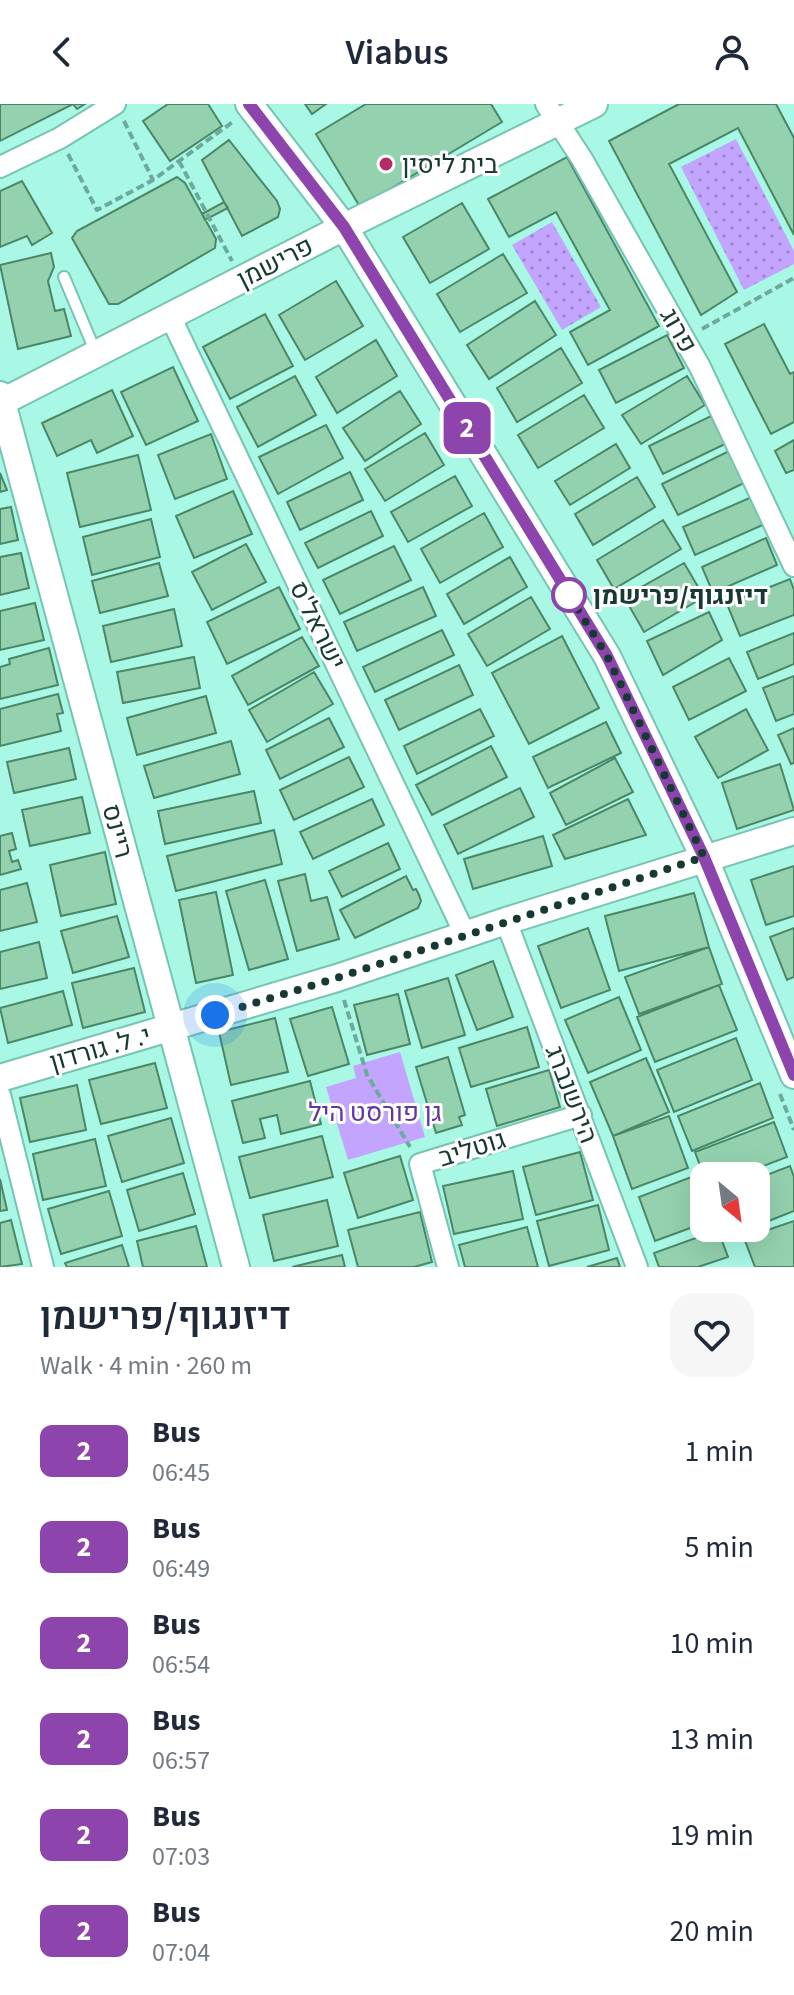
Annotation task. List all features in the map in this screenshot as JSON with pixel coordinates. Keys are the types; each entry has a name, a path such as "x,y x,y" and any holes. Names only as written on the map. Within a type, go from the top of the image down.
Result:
{"street":[{"name":"פרישמן","path":"1,400 344,227 553,113 594,104"},
{"path":"251,106 344,227 607,656 704,857 794,1075"},
{"path":"0,167 119,110"},
{"name":"פרוג","path":"553,113 700,367 794,566"},
{"name":"ישראל'ס","path":"170,316 465,934"},
{"name":"ריינס","path":"1,400 236,1267"},
{"name":"י. ל. גורדון","path":"0,1078 337,978 704,857 794,831"},
{"name":"הירשנברג","path":"506,921 637,1267"},
{"path":"0,1095 43,1267"},
{"name":"גוטליב","path":"448,1267 420,1164 581,1115"}],"lane":[{"path":"64,277 96,353"}],"path":[{"path":"60,138 97,210 153,180 251,106"},
{"path":"119,110 153,180"},
{"path":"179,161 241,279"},
{"path":"694,333 794,278"},
{"path":"337,978 367,1075 420,1164"}],"green space":[{"path":"736,139 794,251 794,264 744,290 681,167"},
{"path":"552,222 601,307 562,330 512,245"},
{"name":"גן פורסט היל","path":"400,1052 425,1137 348,1160 326,1087 356,1078 353,1066"}],"building":[{"path":"0,104 73,104 0,141"},
{"path":"168,104 208,104 222,126 170,161 143,121"},
{"path":"305,104 326,104 312,114"},
{"path":"366,104 491,104 502,122 360,207 316,134"},
{"path":"679,104 776,104 794,138 794,235 738,128 669,164 737,292 701,315 609,141"},
{"path":"229,140 280,209 278,217 242,236 202,160"},
{"path":"567,157 659,326 588,365 570,332 610,310 556,212 509,237 488,199"},
{"path":"177,177 185,183 216,239 215,248 118,304 109,304 72,238 77,231"},
{"path":"22,181 52,233 32,245 27,236 0,247 0,191"},
{"path":"224,202 228,208 205,220 202,214"},
{"path":"462,203 489,249 430,283 403,237"},
{"path":"51,253 54,267 48,281 55,311 64,309 71,336 18,349 0,265"},
{"path":"503,254 527,293 460,332 437,294"},
{"path":"336,281 363,326 305,360 279,315"},
{"path":"535,301 556,335 489,379 467,345"},
{"path":"265,314 293,366 230,399 203,347"},
{"path":"764,324 790,374 794,372 794,422 771,434 725,344"},
{"path":"667,335 684,368 616,403 599,370"},
{"path":"376,340 397,376 337,413 316,377"},
{"path":"561,348 582,383 517,422 497,388"},
{"path":"173,367 198,421 146,445 121,392"},
{"path":"295,376 316,415 258,447 237,407"},
{"path":"687,376 705,405 641,444 622,415"},
{"path":"112,390 133,436 97,453 91,440 57,456 42,423"},
{"path":"400,391 421,424 365,461 343,428"},
{"path":"584,395 604,428 538,468 518,435"},
{"path":"711,416 725,444 663,474 649,446"},
{"path":"326,425 343,458 278,494 259,457"},
{"path":"425,433 444,465 385,501 365,469"},
{"path":"211,434 227,479 175,499 158,455"},
{"path":"794,440 794,470 786,473 775,451"},
{"path":"616,444 630,468 570,505 555,481"},
{"path":"729,451 744,483 678,515 662,484"},
{"path":"138,455 151,510 80,527 67,473"},
{"path":"350,472 363,500 300,530 287,502"},
{"path":"0,473 7,490 0,492"},
{"path":"455,476 472,506 408,542 391,512"},
{"path":"637,477 655,507 593,545 575,514"},
{"path":"233,491 252,534 194,558 176,516"},
{"path":"754,496 765,524 695,555 683,527"},
{"path":"11,507 18,540 0,544 0,509"},
{"path":"371,511 383,536 318,568 305,543"},
{"path":"484,513 503,547 440,583 421,549"},
{"path":"151,519 160,557 92,575 83,537"},
{"path":"663,520 681,549 614,589 597,560"},
{"path":"766,538 777,565 713,593 702,567"},
{"path":"246,544 266,582 212,610 192,572"},
{"path":"394,546 411,580 340,614 323,580"},
{"path":"21,553 29,588 0,595 0,557"},
{"path":"510,557 527,587 464,624 447,594"},
{"path":"159,563 168,596 100,613 92,581"},
{"path":"684,563 704,597 644,632 624,597"},
{"path":"790,579 794,590 794,615 740,636 727,604"},
{"path":"279,587 300,629 227,664 207,622"},
{"path":"423,587 436,616 357,651 344,622"},
{"path":"531,597 550,629 487,666 468,634"},
{"path":"35,603 44,640 0,650 0,611"},
{"path":"174,609 182,646 111,662 103,626"},
{"path":"709,612 722,640 663,675 647,641"},
{"path":"442,630 454,655 375,692 363,667"},
{"path":"794,633 794,664 758,679 747,652"},
{"path":"562,636 599,708 529,744 492,673"},
{"path":"302,637 319,666 248,705 232,676"},
{"path":"49,648 58,685 0,699 0,667 10,664 9,659"},
{"path":"194,657 200,688 123,703 117,672"},
{"path":"729,658 746,691 689,720 673,687"},
{"path":"459,665 473,695 399,730 385,700"},
{"path":"314,672 333,704 267,742 249,710"},
{"path":"794,676 794,714 776,721 763,688"},
{"path":"58,694 63,713 57,714 61,731 0,746 0,709"},
{"path":"206,696 216,733 137,755 127,718"},
{"path":"480,709 494,736 417,774 404,746"},
{"path":"746,709 768,750 718,778 695,737"},
{"path":"329,718 344,747 280,779 266,750"},
{"path":"606,722 621,753 548,788 533,757"},
{"path":"794,728 794,763 791,764 778,735"},
{"path":"231,741 240,774 154,798 144,766"},
{"path":"491,746 507,777 432,815 416,785"},
{"path":"69,748 76,779 14,793 7,762"},
{"path":"349,757 364,787 294,820 280,790"},
{"path":"615,758 633,792 566,825 550,793"},
{"path":"780,764 794,810 737,829 722,783"},
{"path":"520,788 534,817 458,854 444,825"},
{"path":"254,791 261,823 165,844 158,811"},
{"path":"82,797 90,833 30,846 22,810"},
{"path":"372,799 384,825 313,859 300,832"},
{"path":"628,799 646,835 565,859 553,835"},
{"path":"274,830 282,864 176,891 167,856"},
{"path":"12,833 16,849 9,851 12,862 18,860 21,869 0,875 0,836"},
{"path":"543,836 552,866 473,889 464,859"},
{"path":"388,843 400,869 342,897 329,871"},
{"path":"105,852 116,904 61,916 50,865"},
{"path":"794,866 794,916 766,925 751,880"},
{"path":"305,874 311,901 327,897 339,939 297,951 278,881"},
{"path":"406,876 419,895 421,901 418,908 355,938 340,910"},
{"path":"265,880 288,959 249,970 226,891"},
{"path":"27,883 37,922 0,931 0,890"},
{"path":"216,892 233,975 196,983 179,900"},
{"path":"694,893 709,947 619,971 605,916"},
{"path":"117,916 129,957 73,973 61,931"},
{"path":"588,928 610,990 561,1008 538,946"},
{"path":"794,928 794,977 787,980 770,937"},
{"path":"39,942 47,978 0,989 0,952"},
{"path":"709,947 722,984 639,1014 625,977"},
{"path":"493,961 513,1017 477,1030 456,975"},
{"path":"134,968 145,1012 83,1028 72,983"},
{"path":"448,978 465,1035 422,1048 405,991"},
{"path":"719,985 737,1030 655,1062 637,1017"},
{"path":"63,991 72,1025 8,1043 0,1008"},
{"path":"398,994 410,1044 367,1055 354,1005"},
{"path":"619,997 641,1050 588,1073 565,1020"},
{"path":"332,1007 349,1064 308,1076 290,1019"},
{"path":"275,1018 288,1072 231,1085 219,1032"},
{"path":"527,1027 539,1067 471,1087 459,1048"},
{"path":"736,1038 752,1080 674,1112 657,1070"},
{"path":"448,1057 465,1115 459,1117 462,1125 436,1133 416,1067"},
{"path":"646,1058 669,1112 613,1136 590,1082"},
{"path":"155,1063 167,1108 101,1124 89,1080"},
{"path":"549,1070 560,1107 497,1126 486,1089"},
{"path":"310,1081 321,1124 281,1134 277,1115 260,1119 265,1138 243,1143 232,1101"},
{"path":"760,1083 773,1118 692,1151 678,1116"},
{"path":"77,1085 86,1130 30,1142 20,1098"},
{"path":"669,1116 688,1168 632,1189 613,1136"},
{"path":"171,1118 184,1163 122,1182 108,1136"},
{"path":"774,1122 787,1157 770,1163 699,1162 695,1152"},
{"path":"322,1136 333,1177 250,1198 239,1157"},
{"path":"95,1139 106,1186 43,1200 33,1154"},
{"path":"580,1152 593,1200 536,1215 523,1167"},
{"path":"400,1156 413,1200 358,1218 344,1173"},
{"path":"790,1166 794,1177 794,1211 770,1220 770,1174"},
{"path":"513,1171 523,1219 454,1234 443,1186"},
{"path":"183,1173 195,1214 139,1231 127,1190"},
{"path":"690,1178 690,1228 655,1241 639,1197"},
{"path":"0,1179 7,1210 0,1211"},
{"path":"109,1191 122,1236 61,1254 48,1209"},
{"path":"327,1200 338,1246 274,1261 263,1215"},
{"path":"598,1205 609,1250 549,1266 537,1221"},
{"path":"420,1212 432,1262 414,1267 358,1267 348,1230"},
{"path":"11,1220 22,1264 0,1267 0,1223"},
{"path":"794,1221 794,1267 755,1267 746,1242 770,1242 770,1229"},
{"path":"196,1226 207,1267 143,1267 137,1241"},
{"path":"527,1227 538,1267 465,1267 459,1245"},
{"path":"690,1240 722,1242 728,1257 698,1267 659,1267 654,1253"},
{"path":"122,1245 129,1267 67,1267 65,1263"},
{"path":"342,1255 345,1267 292,1267"},
{"path":"617,1258 620,1267 587,1267"}],"bus line":[{"name":"2","path":"249,104 344,227 607,656 704,857 794,1075"}],"place":[{"name":"בית ליסין","path":"386,164"},
{"name":"דיזנגוף/פרישמן","path":"569,595"}],"route":[{"path":"215,1015 704,857 607,656 569,595"}]}
